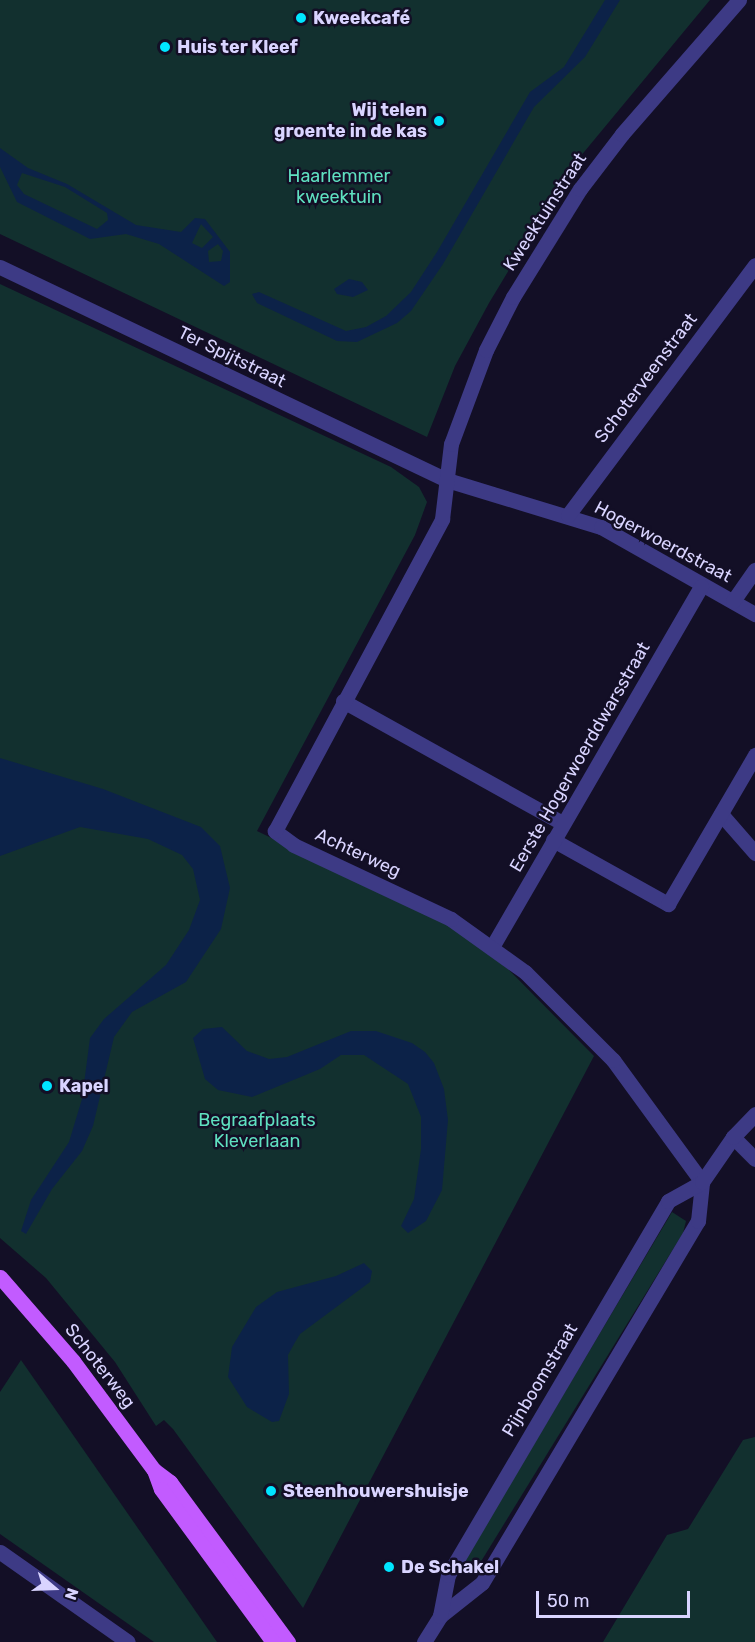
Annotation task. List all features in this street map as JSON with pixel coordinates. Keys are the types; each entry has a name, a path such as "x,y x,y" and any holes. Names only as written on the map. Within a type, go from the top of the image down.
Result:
{"main road":[{"name":"Schoterweg","path":"0,1277 4,1288 73,1361 154,1470 161,1489 273,1642"},
{"name":"Schoterweg","path":"154,1470 170,1482 288,1642"}],"street":[{"name":"Kweektuinstraat","path":"447,480 451,444 466,398 486,350 543,246 622,134 739,0"},
{"name":"Schoterveenstraat","path":"568,515 755,265"},
{"name":"Ter Spijtstraat","path":"0,267 447,480"},
{"name":"Hogerwoerdstraat","path":"447,480 568,515 601,527 701,586 755,614"},
{"name":"Achterweg","path":"447,480 442,519 276,826 277,835 450,919 525,972 594,1039 702,1182"},
{"path":"733,601 755,570"},
{"name":"Eerste Hogerwoerddwarsstraat","path":"492,947 701,586"},
{"path":"344,701 562,823"},
{"path":"554,840 668,904 755,755"},
{"path":"721,814 755,854"},
{"name":"Pijnboomstraat","path":"440,1616 448,1575 668,1201 702,1182 733,1137 755,1114"},
{"path":"733,1137 755,1159"},
{"name":"Pijnboomstraat","path":"424,1642 440,1616 482,1583 698,1221 702,1182"},
{"path":"0,1552 128,1642"}],"green space":[{"name":"Haarlemmer kweektuin","path":"0,0 710,0 570,169 489,303 455,366 427,437 0,234"},
{"name":"Begraafplaats Kleverlaan","path":"0,284 391,467 419,487 427,502 415,535 257,831 449,924 508,969 594,1056 303,1608 173,1429 164,1420 156,1426 115,1362 46,1278 0,1238"},
{"path":"672,1212 686,1221 683,1233 477,1568 466,1568 462,1565"},
{"path":"21,1360 217,1642 154,1642 0,1534 0,1392"},
{"path":"755,1437 755,1642 603,1642 667,1535 688,1529 743,1440"}],"water":[{"path":"605,0 620,0 585,57 534,107 443,264 411,311 397,323 357,342 337,341 257,303 252,294 259,292 346,331 366,327 386,316 411,292 437,252 530,92 564,67"},
{"path":"0,148 28,168 67,184 136,225 181,232 195,218 205,219 230,252 230,282 224,286 159,244 126,234 90,239 17,202 0,167","holes":["22,173 65,187 107,213 108,220 97,229 24,194 17,185","201,224 213,237 202,248 192,243","218,244 223,251 221,261 209,262 208,251"]},
{"path":"349,279 362,282 368,290 353,297 337,294 334,289"},
{"path":"0,758 103,789 201,827 220,846 230,888 221,929 186,982 132,1012 114,1037 93,1126 82,1151 52,1189 26,1234 21,1231 31,1200 69,1142 82,1099 90,1038 104,1019 166,965 189,930 200,900 193,869 182,855 148,839 80,827 0,856"},
{"path":"222,1027 247,1051 269,1059 287,1057 351,1031 376,1031 412,1043 425,1052 434,1063 444,1089 448,1120 442,1190 426,1221 408,1233 401,1226 414,1199 421,1149 421,1117 408,1084 364,1055 341,1055 320,1069 252,1097 218,1090 205,1079 193,1038 203,1029"},
{"path":"364,1263 372,1271 370,1282 300,1334 288,1355 289,1394 279,1421 272,1422 247,1407 228,1377 232,1347 256,1307 277,1292 336,1276"}],"place":[{"name":"Kweekcafé","path":"301,18"},
{"name":"Huis ter Kleef","path":"165,47"},
{"name":"Wij telen groente in de kas","path":"439,121"},
{"name":"Kapel","path":"47,1086"},
{"name":"Steenhouwershuisje","path":"271,1491"},
{"name":"De Schakel","path":"389,1567"}]}
